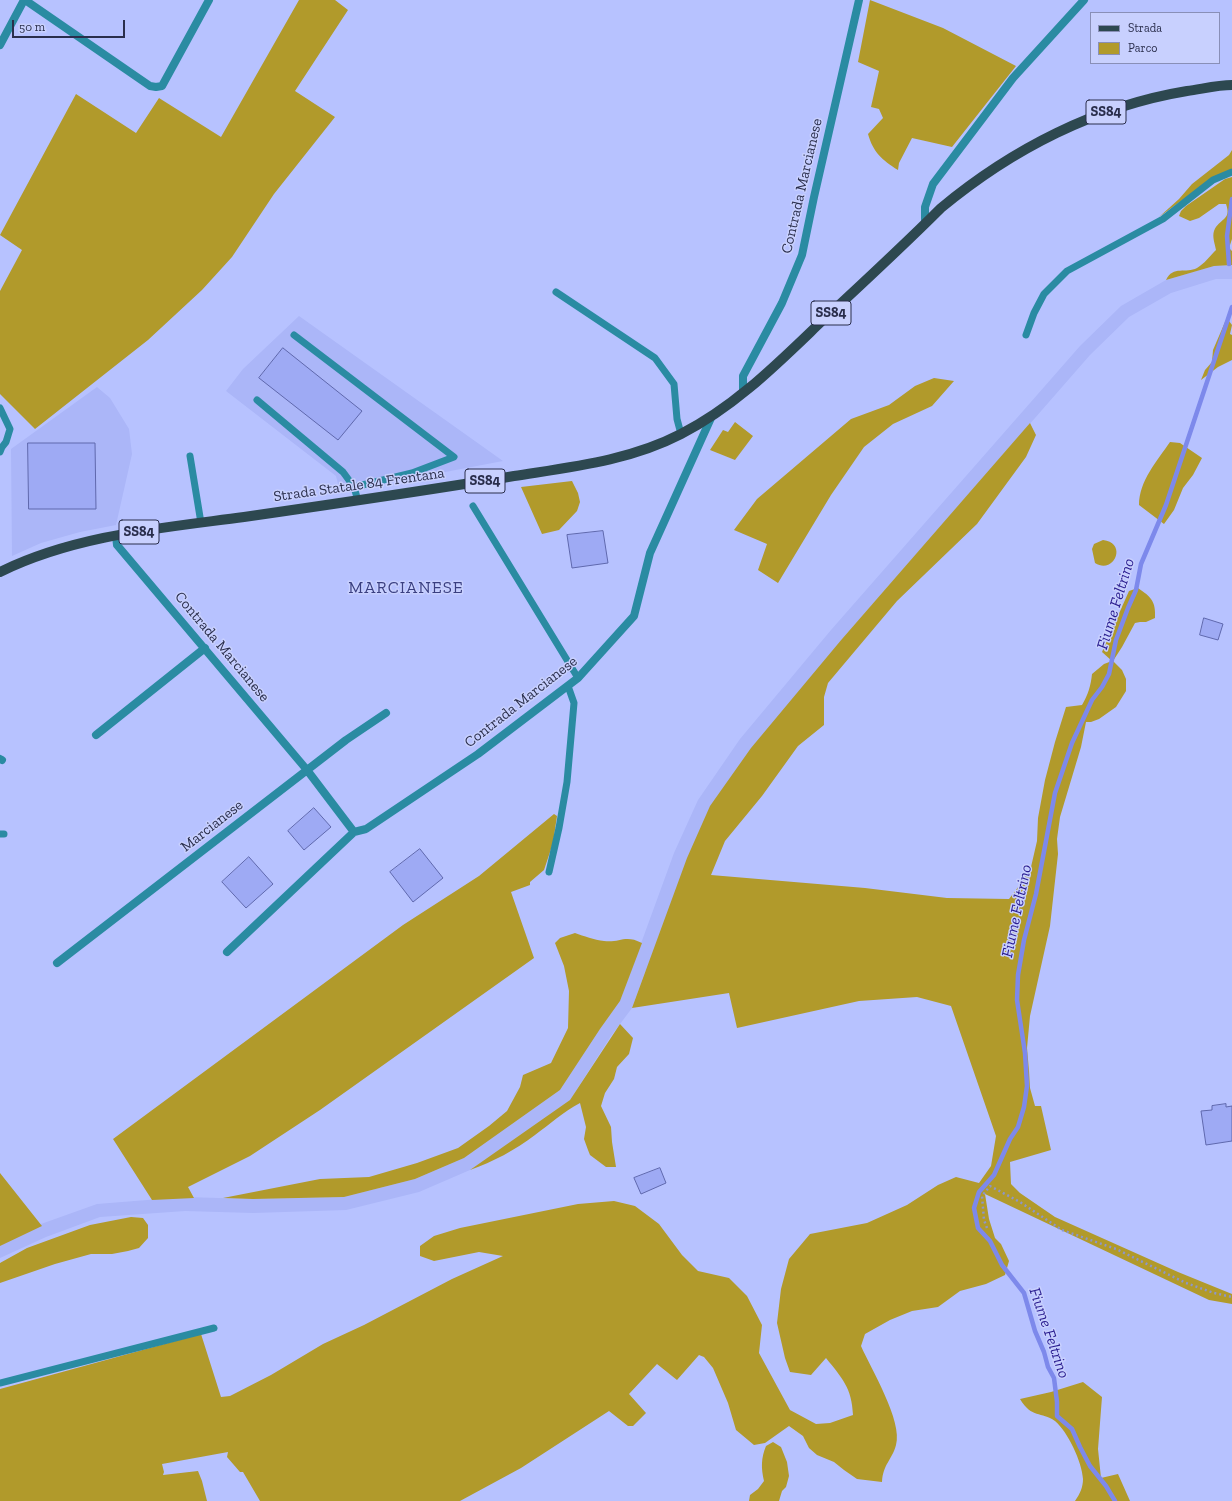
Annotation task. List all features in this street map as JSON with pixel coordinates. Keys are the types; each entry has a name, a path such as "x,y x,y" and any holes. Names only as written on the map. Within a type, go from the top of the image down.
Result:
{"main road":[{"name":"Strada Statale 84 Frentana","path":"0,572 20,562 57,548 116,536 358,501 542,472 622,457 659,445 711,418 762,378 941,208 964,189 991,170 1045,138 1103,113 1135,102 1163,95 1232,85"}],"street":[{"path":"0,45 24,0 150,86 162,86 209,0"},
{"name":"Contrada Marcianese","path":"743,393 743,376 782,303 802,255 859,0"},
{"path":"925,224 925,207 933,184 1013,78 1084,0"},
{"name":"Contrada Marcianese","path":"227,952 354,832 366,829 478,754 578,678 634,616 650,553 711,418"},
{"name":"Contrada Marcianese","path":"116,536 117,545 307,770 354,832"},
{"path":"96,735 205,648"},
{"name":"Marcianese","path":"57,963 346,740 386,712"}],"lane":[{"path":"1026,335 1034,313 1044,294 1067,271 1163,219 1213,180 1232,172"},
{"path":"556,292 655,358 674,384 677,419 681,434"},
{"path":"294,335 454,457 412,474 354,487"},
{"path":"257,400 343,472 354,487 358,501"},
{"path":"0,408 10,429 6,442 0,452"},
{"path":"190,456 201,523"},
{"path":"473,506 578,678"},
{"path":"549,872 567,782 574,703 568,686"},
{"path":"0,1383 214,1328"}],"path":[{"path":"988,1228 984,1220 982,1196 990,1186 1020,1202 1062,1230 1116,1249 1186,1283 1214,1293 1232,1297"}],"shaded area":[{"path":"1232,265 1232,279 1216,279 1171,293 1129,317 1090,355 842,639 645,972 632,1008 611,1036 570,1100 470,1170 419,1192 346,1210 253,1213 185,1211 100,1217 46,1237 0,1258 0,1243 41,1224 97,1204 185,1197 253,1199 344,1197 415,1179 464,1158 560,1090 620,1001 674,853 698,800 740,739 831,630 1080,346 1121,306 1166,280 1214,266"},
{"path":"299,316 503,461 340,492 336,476 226,391 243,369"},
{"path":"97,387 110,398 129,429 132,454 116,525 80,532 41,543 12,556 11,449"}],"green space":[{"path":"299,0 335,0 348,10 295,91 335,117 274,194 232,257 202,290 148,340 35,429 0,394 0,291 22,250 0,235 76,94 136,133 159,98 221,137"},
{"path":"870,0 943,28 1016,66 952,147 912,138 899,163 898,170 887,163 875,151 868,134 883,118 879,109 871,107 879,71 858,62"},
{"path":"1232,150 1232,169 1181,201 1159,217 1179,199 1192,184 1229,155"},
{"path":"1232,177 1232,239 1229,248 1232,251 1232,265 1214,266 1166,280 1169,275 1176,271 1193,270 1197,268 1216,250 1213,233 1216,227 1226,217 1226,204 1219,204 1199,218 1190,221 1179,216 1181,211 1186,206 1225,179"},
{"path":"1229,321 1232,325 1230,334 1232,335 1232,360 1218,367 1201,380 1205,370 1212,362 1213,350 1225,322"},
{"path":"934,378 954,381 932,406 893,424 864,447 831,495 778,583 758,570 767,544 734,530 757,499 851,419 889,405 915,386"},
{"path":"735,422 753,436 735,460 710,450 723,430 728,432"},
{"path":"1030,423 1036,435 1026,457 977,524 897,601 828,683 824,697 824,725 798,746 762,796 725,841 711,875 865,888 947,898 1009,899 1031,867 1037,841 1038,818 1045,780 1066,707 1082,705 1089,690 1092,674 1104,664 1112,661 1102,652 1129,591 1138,588 1146,594 1152,600 1155,607 1155,618 1146,622 1135,623 1113,661 1122,670 1126,679 1126,691 1116,707 1099,719 1086,722 1081,747 1060,817 1057,839 1058,854 1050,926 1030,1016 1027,1048 1030,1088 1035,1106 1041,1106 1051,1150 1010,1162 1011,1184 1020,1193 1055,1217 1178,1272 1232,1294 1232,1304 1209,1300 985,1194 989,1219 995,1238 1001,1244 1009,1261 1005,1275 986,1284 960,1291 938,1307 912,1311 890,1320 865,1334 861,1346 891,1409 897,1435 896,1445 884,1471 882,1482 857,1479 834,1462 817,1455 809,1448 803,1436 789,1426 765,1443 754,1445 736,1430 728,1403 713,1368 704,1357 699,1355 677,1380 657,1364 629,1394 646,1413 633,1426 628,1426 609,1411 521,1468 460,1501 260,1501 243,1472 240,1472 227,1457 228,1452 162,1464 164,1472 163,1475 198,1471 207,1501 0,1501 0,1389 201,1334 221,1397 230,1396 271,1375 323,1344 364,1325 452,1279 503,1256 479,1252 434,1261 420,1256 420,1246 434,1236 460,1228 578,1204 614,1201 635,1206 659,1224 682,1255 698,1271 729,1278 747,1296 762,1325 759,1353 790,1410 816,1424 830,1423 853,1415 851,1398 848,1390 826,1358 811,1375 790,1372 785,1358 777,1323 781,1289 789,1259 810,1234 867,1223 907,1205 938,1185 956,1177 979,1183 991,1166 996,1136 951,1006 917,997 859,1001 737,1028 729,993 632,1008 687,858 710,806 751,748 842,639"},
{"path":"1170,442 1180,443 1202,458 1193,475 1183,488 1174,510 1164,524 1139,505 1145,480 1154,464"},
{"path":"572,481 578,493 580,502 577,511 559,530 542,534 521,487"},
{"path":"1103,540 1111,542 1115,547 1116,557 1108,565 1102,566 1095,563 1092,549 1094,544"},
{"path":"554,814 557,816 553,843 544,870 530,882 530,885 511,892 534,958 320,1110 250,1156 188,1187 194,1198 152,1200 113,1139 403,925 479,876"},
{"path":"575,933 600,940 610,941 631,939 642,943 620,1001 560,1090 464,1158 415,1179 344,1197 253,1199 223,1198 320,1179 369,1177 417,1163 458,1148 489,1126 507,1111 520,1087 523,1075 551,1063 568,1028 569,991 564,966 555,943 560,938"},
{"path":"620,1024 633,1038 629,1054 617,1067 614,1079 605,1093 601,1106 611,1127 616,1167 606,1167 590,1155 584,1139 586,1127 580,1103 562,1114 512,1151 470,1170 570,1100"},
{"path":"0,1173 42,1226 0,1246"},
{"path":"131,1217 143,1218 148,1225 148,1238 139,1248 112,1254 91,1254 55,1264 0,1283 0,1263 27,1248 90,1225"},
{"path":"1083,1382 1102,1397 1098,1449 1101,1478 1118,1474 1130,1501 1075,1501 1081,1490 1083,1479 1080,1464 1074,1448 1065,1432 1055,1421 1033,1412 1024,1405 1020,1399 1051,1392"},
{"path":"773,1442 781,1447 787,1462 789,1476 786,1487 782,1491 779,1501 749,1501 750,1495 758,1489 764,1481 762,1459 766,1446"}],"building":[{"path":"283,348 362,411 338,440 259,378"},
{"path":"28,443 95,443 96,509 29,509"},
{"path":"603,531 608,563 572,568 567,535"},
{"path":"1204,618 1223,624 1218,640 1200,635"},
{"path":"314,808 331,827 304,850 288,831"},
{"path":"420,849 443,878 413,902 390,872"},
{"path":"249,857 273,884 246,908 222,882"},
{"path":"1226,1104 1226,1107 1232,1106 1232,1141 1206,1145 1201,1111 1212,1110 1212,1106"},
{"path":"660,1168 666,1183 641,1194 634,1178"}],"waterway":[{"name":"Fiume Feltrino","path":"1229,264 1227,236 1232,199"},
{"name":"Fiume Feltrino","path":"1115,1501 1106,1486 1090,1466 1072,1429 1057,1416 1054,1378 1048,1367 1044,1352 1035,1331 1024,1293 1002,1265 990,1241 978,1228 974,1208 979,1192 994,1175 1010,1139 1018,1127 1024,1107 1027,1086 1025,1053 1017,1000 1018,975 1024,940 1036,894 1055,793 1072,743 1092,700 1102,687 1109,674 1116,640 1136,590 1141,564 1166,505 1232,307"}],"district":[{"name":"MARCIANESE","path":"406,588"}]}
